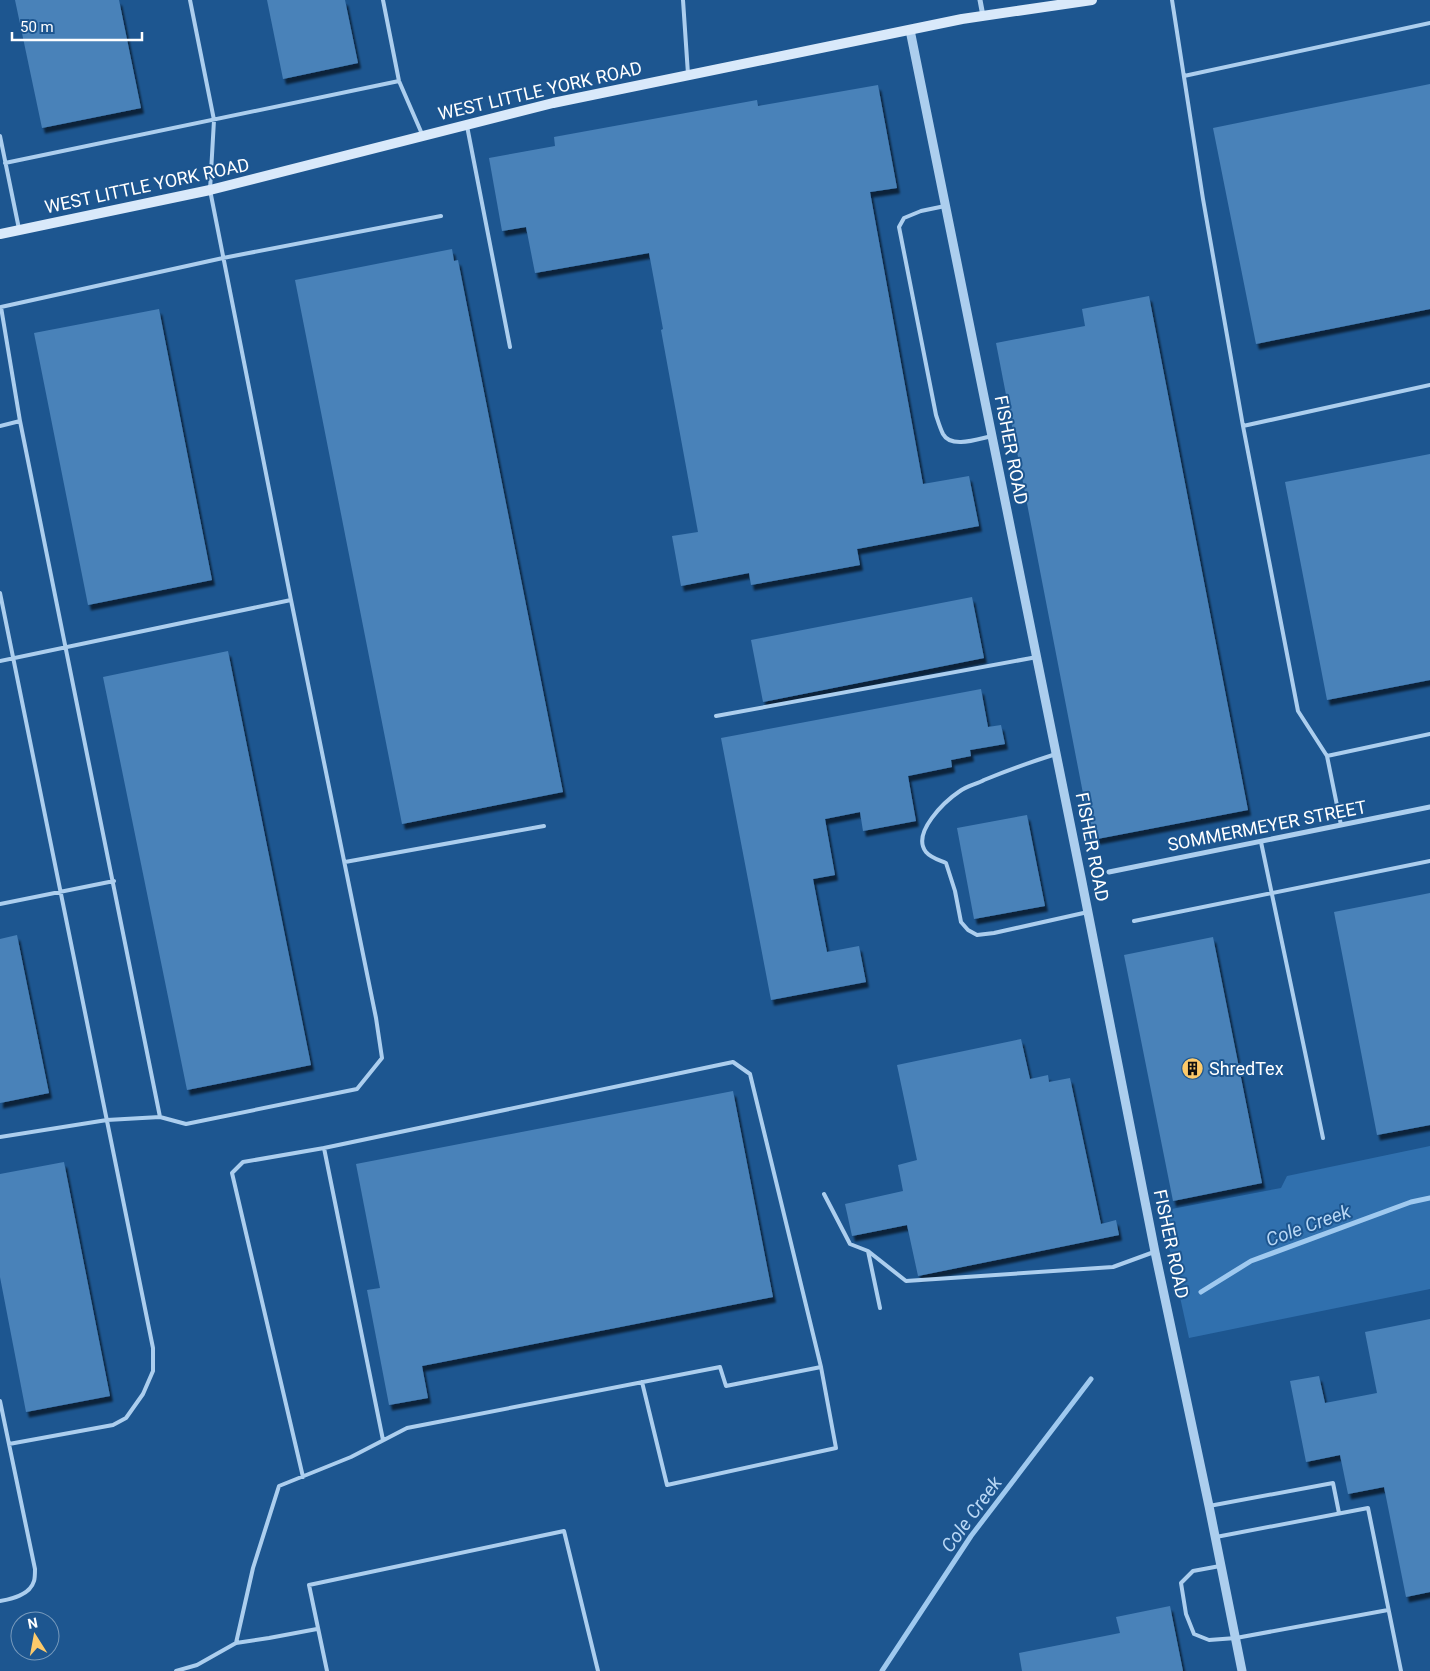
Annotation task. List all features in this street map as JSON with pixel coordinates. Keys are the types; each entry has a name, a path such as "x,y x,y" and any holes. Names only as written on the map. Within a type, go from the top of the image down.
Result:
{"main road":[{"name":"WEST LITTLE YORK ROAD","path":"0,234 210,190 553,103 688,74 984,16 1092,0"}],"street":[{"path":"980,0 984,16"},
{"name":"FISHER ROAD","path":"910,30 1155,1252 1210,1506 1242,1671"},
{"name":"SOMMERMEYER STREET","path":"1109,872 1430,807"}],"lane":[{"path":"0,1137 107,1120 160,1118 186,1124 357,1090 382,1058 376,1018 210,190 214,120 190,0"},
{"path":"383,0 399,81 422,136"},
{"path":"683,0 688,74"},
{"path":"1172,0 1208,228 1298,711 1327,756 1340,825"},
{"path":"1184,76 1430,23"},
{"path":"6,163 399,81"},
{"path":"467,124 510,347"},
{"path":"0,136 19,230"},
{"path":"945,206 921,211 904,218 899,227 936,414 943,435 948,439 959,442 992,436"},
{"path":"1,307 223,258 441,216"},
{"path":"0,300 20,421 114,881 160,1118"},
{"path":"1244,426 1430,385"},
{"path":"0,426 20,421"},
{"path":"0,593 153,1348 153,1371 143,1394 126,1418 113,1425 9,1444"},
{"path":"0,661 291,600"},
{"path":"716,716 1036,657"},
{"path":"1327,756 1430,734"},
{"path":"1056,754 1022,764 960,791 925,828 922,836 925,851 933,858 946,864 961,922 968,930 978,935 1088,912"},
{"path":"345,862 544,826"},
{"path":"1260,842 1322,1138"},
{"path":"1134,921 1430,861"},
{"path":"0,904 114,881"},
{"path":"302,1477 232,1173 243,1162 324,1148 733,1062 750,1074 820,1367 836,1448 666,1485 642,1382"},
{"path":"324,1148 383,1440"},
{"path":"824,1194 850,1244 868,1250 906,1281 1113,1267 1155,1252"},
{"path":"868,1250 880,1308"},
{"path":"236,1642 253,1568 279,1486 351,1457 407,1428 720,1367 726,1386 820,1367"},
{"path":"0,1401 34,1569 34,1581 26,1593 0,1601"},
{"path":"1210,1506 1333,1483 1339,1513"},
{"path":"1216,1537 1368,1508 1401,1671"},
{"path":"327,1671 309,1585 564,1531 598,1671"},
{"path":"1221,1566 1193,1572 1181,1583 1186,1614 1194,1634 1209,1640 1236,1638 1388,1610"},
{"path":"176,1671 197,1665 236,1642 318,1629"}],"shaded area":[{"path":"1430,1146 1430,1289 1189,1338 1161,1211 1281,1188 1287,1176"}],"building":[{"path":"15,0 119,0 141,108 42,128"},
{"path":"267,0 345,0 358,63 283,79"},
{"path":"1430,84 1430,309 1256,344 1213,128"},
{"path":"878,85 897,188 870,192 923,484 969,476 979,526 857,549 860,565 751,585 749,573 681,586 672,536 698,532 661,330 663,329 649,253 535,273 526,227 502,231 489,158 555,146 554,137 757,100 758,106"},
{"path":"452,249 454,261 458,260 563,792 402,824 295,280"},
{"path":"1149,296 1248,810 1092,840 996,343 1085,326 1082,309"},
{"path":"159,309 212,580 88,605 34,333"},
{"path":"1430,454 1430,680 1327,700 1285,482"},
{"path":"972,597 984,658 763,702 751,640"},
{"path":"228,651 311,1065 187,1090 103,677"},
{"path":"981,689 988,727 1001,725 1005,744 970,750 971,756 951,760 952,767 908,776 916,821 863,831 860,812 825,819 835,875 813,879 827,952 859,946 866,982 771,1000 721,738"},
{"path":"1027,815 1045,906 974,919 957,828"},
{"path":"1430,893 1430,1125 1377,1135 1334,912"},
{"path":"17,935 49,1093 0,1103 0,939"},
{"name":"ShredTex","path":"1213,937 1262,1183 1173,1201 1124,955"},
{"path":"1021,1039 1030,1079 1048,1075 1049,1082 1070,1078 1101,1224 1116,1220 1119,1235 918,1276 907,1225 852,1236 845,1204 903,1191 898,1165 917,1160 897,1065"},
{"path":"733,1091 773,1297 422,1366 428,1398 389,1405 367,1290 380,1288 356,1164"},
{"path":"64,1162 110,1396 26,1412 0,1277 0,1174"},
{"path":"1430,1319 1430,1592 1406,1597 1384,1487 1348,1494 1340,1455 1306,1462 1290,1381 1319,1376 1325,1403 1377,1393 1365,1332"},
{"path":"1170,1606 1183,1671 1022,1671 1019,1653 1120,1633 1116,1617"}],"waterway":[{"name":"Cole Creek","path":"1201,1292 1251,1261 1411,1202 1430,1198"},
{"name":"Cole Creek","path":"882,1671 971,1536 1091,1379"}],"place":[{"name":"ShredTex","path":"1193,1069"}]}
